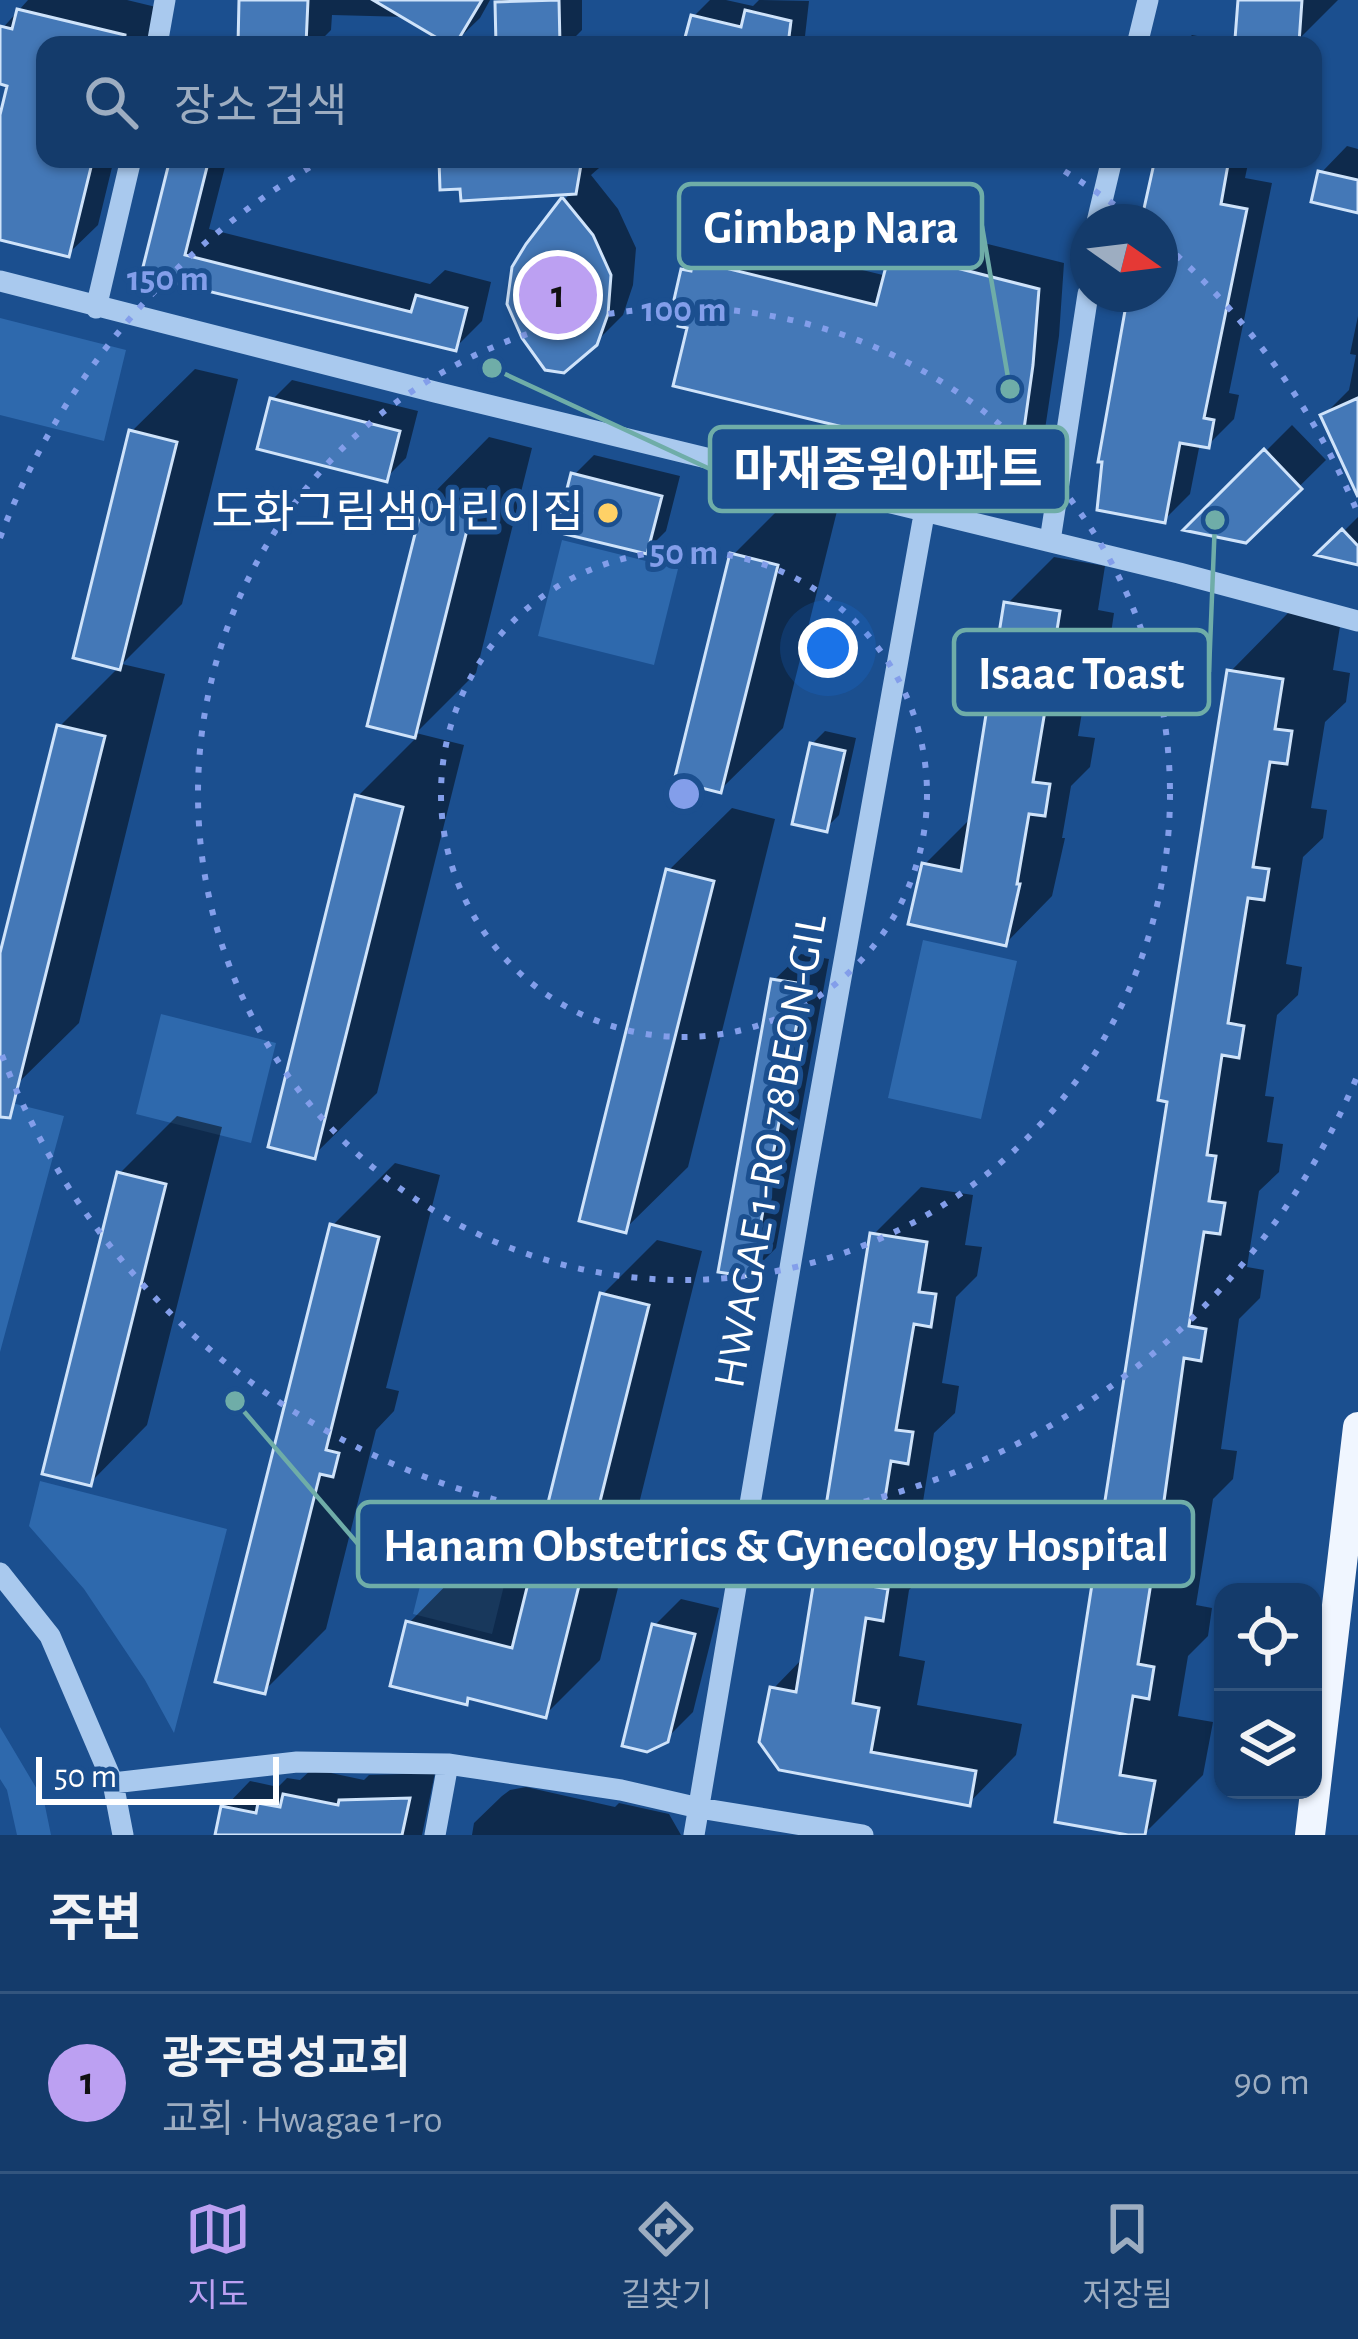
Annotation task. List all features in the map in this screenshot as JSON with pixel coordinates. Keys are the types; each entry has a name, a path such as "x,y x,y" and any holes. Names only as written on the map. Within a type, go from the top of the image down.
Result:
{"main road":[{"path":"1310,1835 1358,1426"}],"street":[{"path":"159,36 165,0"},
{"path":"1139,36 1148,0"},
{"path":"97,308 129,168"},
{"path":"1101,204 1110,168"},
{"path":"0,281 1358,621"},
{"path":"1050,541 1085,312"},
{"name":"HWAGAE 1-RO 78BEON-GIL","path":"694,1835 925,509"},
{"path":"0,1573 50,1636 112,1783 123,1835"},
{"path":"112,1783 298,1762 448,1764 863,1835"},
{"path":"435,1835 448,1764"}],"shaded area":[{"path":"0,318 126,350 104,441 0,415"},
{"path":"562,540 678,569 654,665 538,636"},
{"path":"923,940 1017,961 981,1119 888,1098"},
{"path":"161,1014 276,1043 251,1143 136,1114"},
{"path":"0,1100 64,1116 0,1352"},
{"path":"40,1481 227,1529 174,1733 84,1589 29,1526"},
{"path":"435,1526 514,1545 492,1634 413,1614"},
{"path":"0,1727 44,1801 51,1835 17,1835 0,1779"}],"building":[{"path":"239,0 308,0 306,36 238,36"},
{"path":"373,0 482,0 460,36 434,36"},
{"path":"559,0 560,36 496,36 495,2"},
{"path":"1238,0 1302,0 1299,36 1235,36"},
{"path":"17,9 125,35 36,36 36,168 91,168 69,257 0,240 0,115 7,86 0,84 0,26 12,29"},
{"path":"745,10 791,21 789,36 685,36 691,15 741,27"},
{"path":"168,168 207,168 185,255 411,312 416,295 467,308 456,351 141,275"},
{"path":"439,168 580,168 576,194 461,201 460,189 440,190"},
{"path":"1153,168 1227,168 1221,204 1247,209 1204,418 1214,420 1209,448 1180,443 1165,523 1097,510 1102,462 1098,462 1125,312 1178,312 1178,204 1145,204"},
{"path":"1318,171 1358,180 1358,213 1311,202"},
{"path":"562,197 593,235 611,275 608,314 597,345 564,373 545,370 522,338 507,304 512,267"},
{"path":"890,251 1039,289 1016,486 875,450 876,435 673,386 687,328 678,326 683,306 673,304 681,269 691,271 693,260 876,305"},
{"path":"270,398 400,431 387,482 257,449"},
{"path":"1358,398 1358,497 1320,415"},
{"path":"129,430 177,442 120,670 73,658"},
{"path":"1264,449 1302,489 1246,543 1183,530"},
{"path":"571,473 662,496 647,554 556,532"},
{"path":"424,498 472,510 415,738 367,726"},
{"path":"1342,529 1358,546 1358,565 1315,555"},
{"path":"730,553 778,565 721,793 674,781"},
{"path":"1004,602 1060,611 1053,656 1069,658 1064,690 1049,687 1033,782 1050,784 1045,816 1029,814 1006,946 908,924 922,863 961,871"},
{"path":"1227,670 1283,679 1275,729 1292,731 1287,764 1270,762 1253,867 1269,869 1264,900 1248,898 1228,1023 1244,1026 1239,1058 1222,1055 1207,1155 1216,1156 1209,1201 1225,1203 1220,1234 1204,1232 1189,1326 1206,1329 1201,1361 1184,1358 1163,1508 1179,1510 1174,1542 1158,1539 1138,1664 1154,1667 1149,1699 1133,1696 1120,1775 1155,1781 1145,1835 1128,1835 1055,1822 1167,1102 1158,1100"},
{"path":"57,725 105,736 10,1118 0,1117 0,953"},
{"path":"810,743 845,751 827,832 792,824"},
{"path":"355,795 403,807 315,1159 268,1147"},
{"path":"666,869 714,881 626,1233 579,1221"},
{"path":"771,979 804,984 751,1277 718,1272"},
{"path":"117,1172 166,1184 91,1486 42,1474"},
{"path":"330,1224 379,1237 326,1450 339,1453 333,1477 320,1474 265,1694 215,1682"},
{"path":"870,1233 927,1242 919,1292 936,1294 931,1327 914,1324 896,1430 913,1432 908,1464 891,1461 871,1586 888,1589 883,1621 866,1618 853,1703 879,1708 871,1752 976,1771 970,1806 779,1770 759,1742 770,1687 796,1692"},
{"path":"600,1293 649,1305 546,1718 468,1698 467,1705 390,1686 406,1621 512,1648"},
{"path":"652,1624 695,1634 668,1742 647,1752 622,1746"},
{"path":"283,1794 338,1805 339,1800 410,1798 402,1835 215,1835 221,1806 256,1813 258,1803 280,1807"}],"place":[{"name":"광주명성교회","path":"558,295"},
{"name":"마재종원아파트","path":"492,368"},
{"name":"Gimbap Nara","path":"1010,389"},
{"name":"도화그림샘어린이집","path":"608,513"},
{"name":"Isaac Toast","path":"1215,520"},
{"name":"Hanam Obstetrics & Gynecology Hospital","path":"235,1401"}]}
